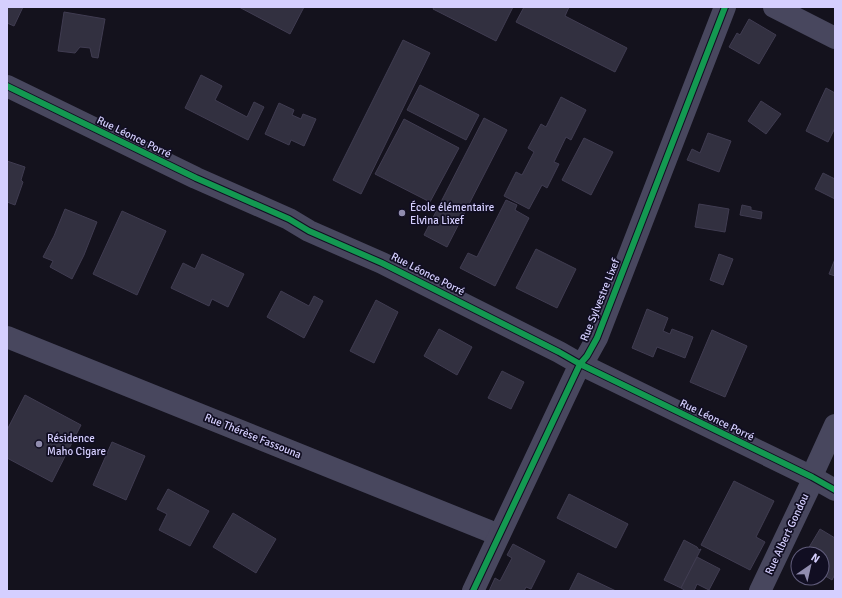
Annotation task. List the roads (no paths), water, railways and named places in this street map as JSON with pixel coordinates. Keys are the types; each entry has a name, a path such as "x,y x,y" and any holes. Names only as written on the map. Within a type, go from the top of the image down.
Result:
{"street":[{"name":"Rue Sylvestre Lixef","path":"473,591 580,364 587,356 597,338 725,7"},
{"path":"774,7 835,38"},
{"name":"Rue Léonce Porré","path":"7,86 196,178 289,219 309,231 382,262 580,364 812,477 835,490"},
{"name":"Rue Thérèse Fassouna","path":"7,337 499,535"},
{"name":"Rue Albert Gondou","path":"760,591 810,486 812,477 835,425"}],"place":[{"name":"École élémentaire Elvina Lixef","path":"402,213"},
{"name":"Résidence Maho Cigare","path":"39,444"}]}
